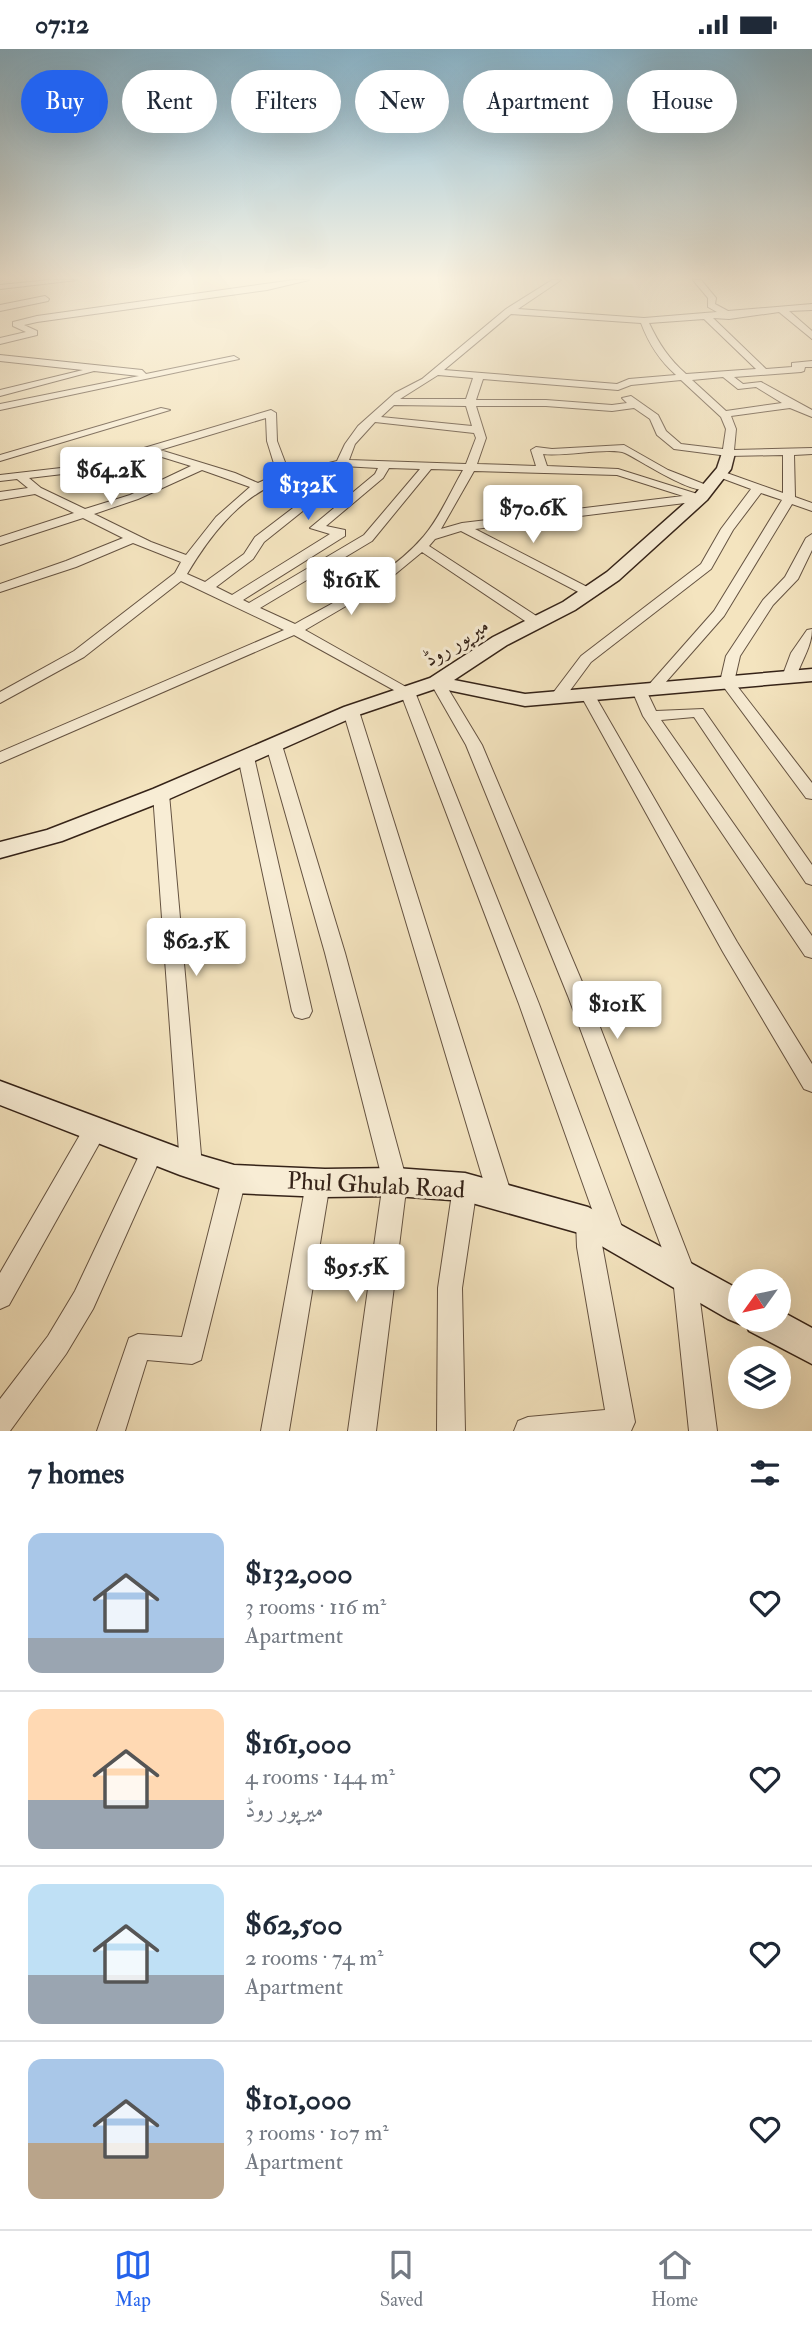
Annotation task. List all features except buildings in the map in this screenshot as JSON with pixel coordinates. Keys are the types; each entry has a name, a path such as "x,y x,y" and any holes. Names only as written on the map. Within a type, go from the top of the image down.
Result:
{"street":[{"path":"342,463 350,444 373,419 468,344"},
{"path":"654,344 682,377 724,414 791,405"},
{"path":"738,344 764,372"},
{"path":"0,358 155,374"},
{"path":"0,407 234,359"},
{"path":"435,372 618,387 629,382 800,369 795,365 812,364"},
{"path":"0,393 102,368"},
{"path":"726,375 741,387 758,384 791,405 812,414"},
{"path":"426,541 471,466 481,438 470,403 479,376"},
{"path":"618,387 633,405 653,417 661,433 678,447 728,453 812,451"},
{"path":"392,403 546,403 612,408 633,405"},
{"path":"0,458 165,410"},
{"path":"0,478 88,467 271,413 272,441 282,470 273,480"},
{"name":"میرپور روڈ","path":"0,850 54,836 161,794 351,712 437,682 500,641 569,607 613,576 710,486 728,453 731,429 724,414"},
{"path":"373,419 478,430"},
{"path":"542,467 536,450 552,452 624,448 664,472 710,486"},
{"path":"150,450 259,487"},
{"path":"646,689 719,613 789,499 788,453"},
{"path":"0,698 79,654 180,575 188,560 231,508 259,487 273,480 318,473 342,463 542,467 618,472 710,486 759,487 812,507"},
{"path":"233,600 341,533 316,529 379,476 386,464"},
{"path":"0,541 134,498 200,465"},
{"path":"250,608 368,538 429,465"},
{"path":"21,477 37,490 133,538 188,560"},
{"path":"207,587 249,556 259,540 323,490 273,480"},
{"path":"0,758 295,630 377,582 426,541 462,527 710,486"},
{"path":"558,697 586,659 706,566 727,529 759,487"},
{"path":"0,496 37,490"},
{"path":"462,527 588,593"},
{"path":"0,588 71,565 133,538"},
{"path":"812,538 791,579 768,603 733,656 727,682 812,795"},
{"path":"426,541 536,622"},
{"path":"180,575 295,630 408,692 529,1004 615,1239"},
{"path":"789,677 798,653 812,633"},
{"path":"437,682 525,700 812,675"},
{"path":"437,682 474,745 578,996 685,1278 703,1431"},
{"path":"646,689 651,716 812,951"},
{"path":"587,694 730,947 812,1083"},
{"path":"351,712 500,1196"},
{"path":"651,716 698,712 812,879"},
{"path":"274,745 335,953 395,1182 362,1431"},
{"path":"246,757 302,1011"},
{"path":"161,794 191,1166"},
{"name":"Phul Ghulab Road","path":"0,1093 191,1166 234,1179 318,1183 395,1182 465,1187 588,1221 615,1239 728,1301"},
{"path":"0,1297 96,1128"},
{"path":"0,1422 57,1345 84,1300 152,1150"},
{"path":"111,1431 138,1347 192,1351 234,1179"},
{"path":"275,1431 318,1183"},
{"path":"451,1431 450,1288 465,1187"},
{"path":"528,1431 621,1422 589,1247 588,1221"},
{"path":"785,1332 812,1347"}]}
